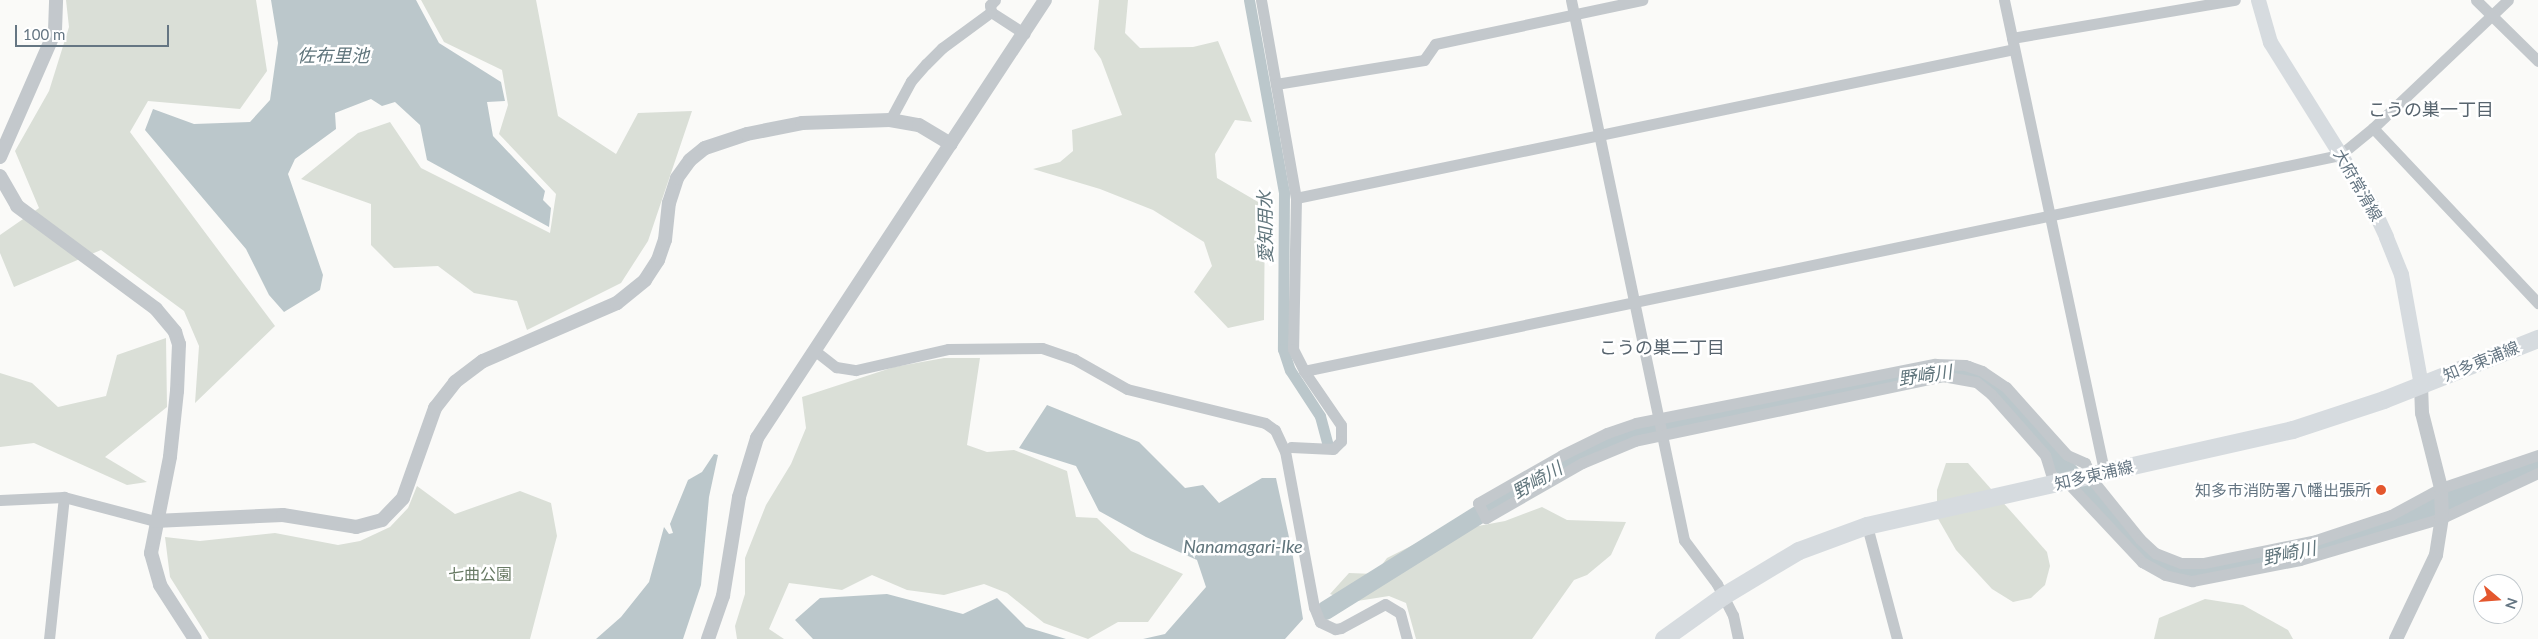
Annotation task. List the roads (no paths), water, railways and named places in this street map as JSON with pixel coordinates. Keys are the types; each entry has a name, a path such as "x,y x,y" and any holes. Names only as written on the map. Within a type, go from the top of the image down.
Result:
{"main road":[{"name":"大府常滑線","path":"2258,0 2270,42 2370,202 2401,274 2421,385"},
{"name":"知多東浦線","path":"1664,639 1724,596 1799,551 1867,526 2293,430 2421,385 2538,339"}],"street":[{"path":"0,157 6,136 52,38 56,0"},
{"path":"996,0 990,5 991,12 1025,34"},
{"path":"708,639 723,596 739,497 754,446 773,410 1025,34 1045,0"},
{"path":"1261,0 1296,198 1293,348 1304,371 1341,425 1342,441 1333,449 1291,447"},
{"path":"1571,0 1598,137 1684,540 1724,596 1733,614 1738,639"},
{"path":"1276,84 1424,60 1435,44 1642,0"},
{"path":"2004,0 2048,215 2077,479 2142,562 2165,575 2192,580 2300,560 2442,513 2538,473"},
{"path":"1296,198 1598,137 2013,43 2235,0"},
{"path":"2476,0 2538,61"},
{"path":"1304,371 2340,155 2373,128 2508,0"},
{"path":"890,120 911,81 926,64 942,48 991,12"},
{"path":"0,500 64,498 155,521 283,515 356,527 382,520 404,498 435,408 455,382 483,361 617,303 645,280 658,260 665,240 669,203 677,178 698,152 747,134 802,123 890,120 919,125 951,144"},
{"path":"2373,128 2538,303"},
{"path":"0,176 17,206 156,309 174,332 179,344 177,391 170,457 155,521 151,553 156,576 195,639"},
{"path":"814,350 845,370 948,350 1042,348 1074,359 1127,389 1265,423 1274,430 1285,451 1314,607 1320,622 1335,629 1341,628 1385,604 1400,613 1407,639"},
{"path":"2077,479 2085,464 2066,456 2006,387 1982,371 1965,365 1918,367 1659,420 1596,438 1478,504 1486,518 1601,454 1663,436 1943,376 1954,376 1976,382 1991,394 2046,455 2077,479 2155,553 2181,564 2204,563 2316,540 2391,515 2442,491 2538,455"},
{"path":"2396,639 2436,555 2442,513 2442,491 2422,413 2421,385"},
{"path":"49,639 64,498"},
{"path":"1867,526 1897,639"}],"water":[{"name":"佐布里池","path":"271,0 416,0 439,43 501,82 505,101 487,102 493,136 545,191 543,200 551,208 549,227 427,160 420,125 395,102 382,106 371,99 335,113 336,129 295,159 288,174 323,275 320,290 284,312 269,295 246,249 145,130 153,109 194,124 250,122 270,100 278,43"},
{"name":"Nanamagari-Ike","path":"1047,405 1139,442 1185,488 1203,485 1219,503 1262,478 1276,478 1292,551 1303,619 1285,639 1143,639 1165,634 1206,587 1197,560 1146,537 1099,511 1076,466 1019,448"},
{"path":"714,454 718,455 709,497 701,585 683,639 596,639 621,617 649,582 664,527 669,534 673,533 670,524 688,480 702,472"},
{"path":"887,594 963,614 997,598 1026,627 1066,639 813,639 795,620 820,598"}],"waterway":[{"name":"愛知用水","path":"1249,0 1284,192 1283,349 1290,370 1320,416 1328,445"},
{"name":"野崎川","path":"1325,610 1488,508 1596,447 1635,433 1937,370 1967,370 1983,378 2140,550 2167,567 2190,572 2300,552 2343,540 2538,466"}],"place":[{"name":"知多市消防署八幡出張所","path":"2381,490"}],"district":[{"name":"こうの巣一丁目","path":"2431,109"},
{"name":"こうの巣二丁目","path":"1662,347"}],"park label":[{"name":"七曲公園","path":"480,574"}]}
